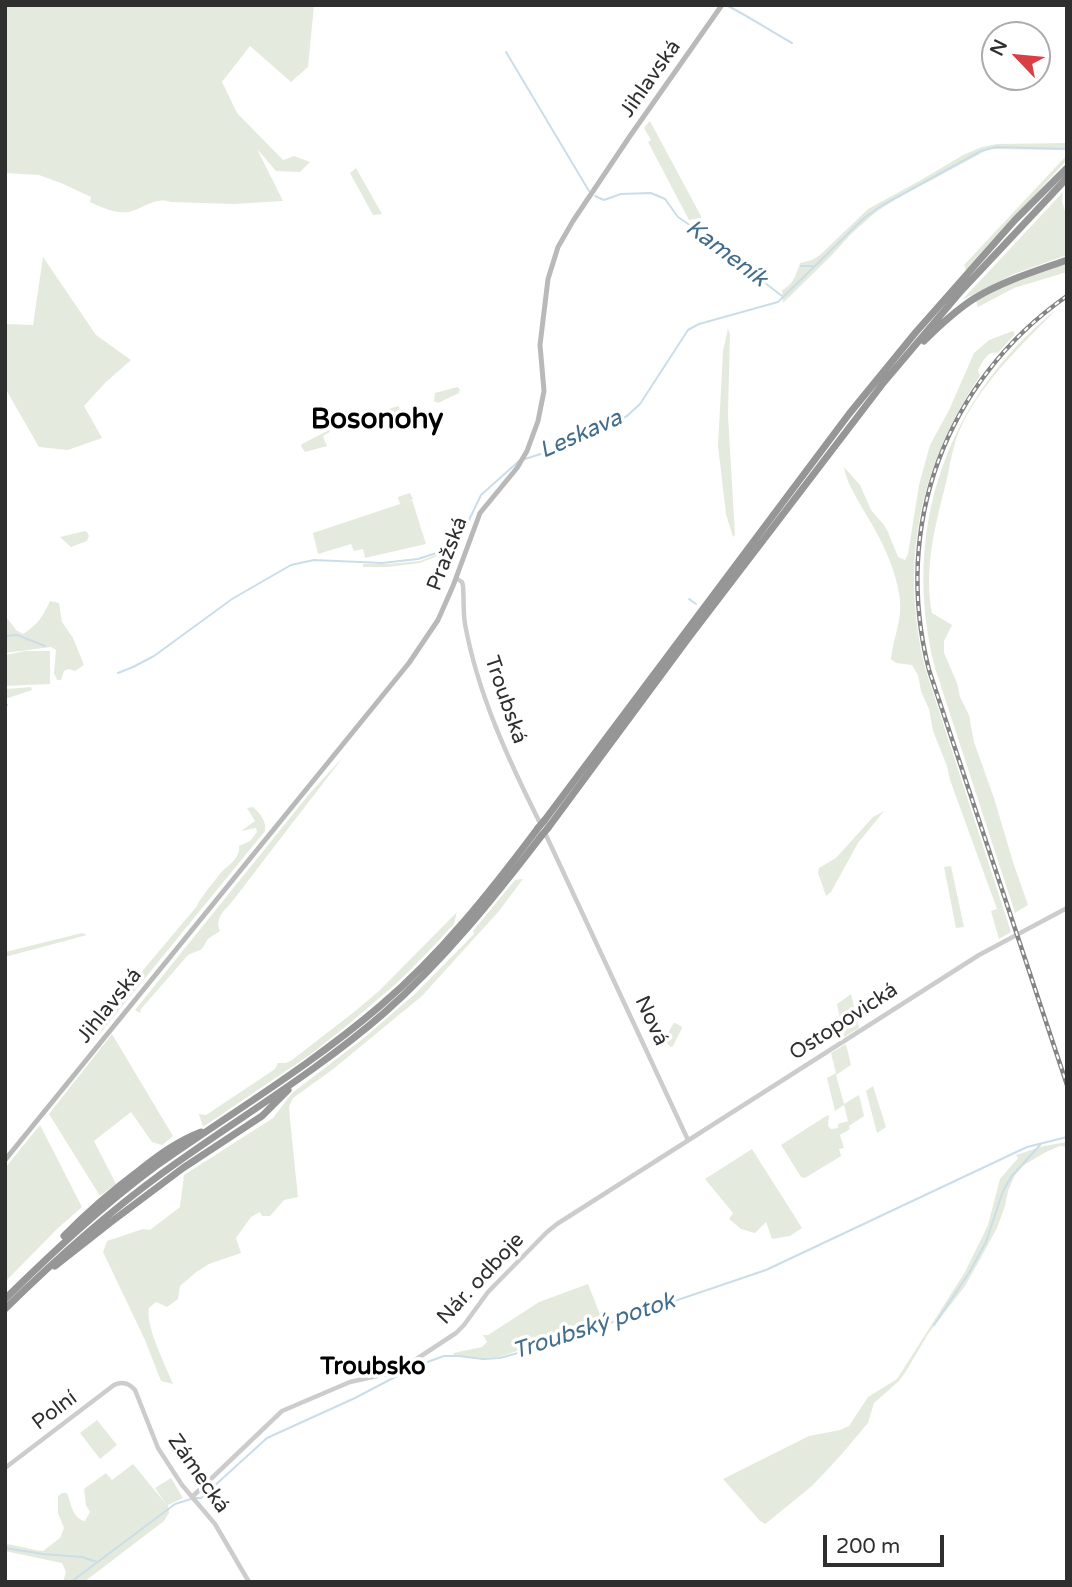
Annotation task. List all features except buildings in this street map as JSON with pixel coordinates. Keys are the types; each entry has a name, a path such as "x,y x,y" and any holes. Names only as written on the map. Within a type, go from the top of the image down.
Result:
{"highway":[{"path":"5,1309 87,1232 160,1174 316,1067 384,1013 429,970 475,920 849,414 916,332 1067,160"},
{"path":"1014,220 1067,168"},
{"path":"5,1299 83,1224 211,1128 318,1055 400,989 447,942 543,828 884,382 961,291 1067,177"},
{"path":"884,382 930,335 975,298 1016,278 1067,260"}],"main road":[{"name":"Jihlavská","path":"630,136 722,5"},
{"name":"Pražská","path":"240,871 409,663 438,620 480,513 521,463 538,421 544,391 540,345 550,268 558,247 630,136"},
{"name":"Jihlavská","path":"5,1160 240,871"}],"street":[{"name":"Troubská","path":"456,578 463,586 465,625 478,678 510,761 583,915"},
{"name":"Ostopovická","path":"688,1140 979,955 1067,908"},
{"name":"Nová","path":"583,915 688,1140"},
{"name":"Nár. odboje","path":"194,1499 282,1410 350,1382 395,1372 456,1333 488,1292 552,1227 688,1140"},
{"name":"Zámecká","path":"126,1383 135,1390 158,1448 182,1485 215,1524 249,1582"},
{"name":"Polní","path":"5,1468 114,1385 126,1383"}],"shaded area":[{"path":"5,5 314,5 308,67 291,82 250,46 222,82 237,113 283,160 294,156 310,162 300,172 276,171 257,149 283,201 234,204 159,201 123,212 99,206 90,202 91,197 39,175 5,173"},
{"path":"650,121 702,218 689,220 648,142 651,140 644,128"},
{"path":"1067,143 1067,150 989,149 896,199 851,234 783,303 782,290 791,282 800,263 820,255 868,209 963,155 997,144"},
{"path":"1067,155 1067,160 967,274 964,265"},
{"path":"356,168 382,214 373,215 350,173"},
{"path":"1063,192 1062,201 1067,218 1067,255 1014,274 962,300"},
{"path":"43,257 96,335 131,360 84,406 102,438 68,450 39,447 5,388 5,324 33,325"},
{"path":"1067,260 1067,272 1014,288 978,307 975,298"},
{"path":"1057,309 989,383 958,434 934,536 930,567 932,613 952,625 944,641 944,653 969,715 974,742 1028,905 1015,913 935,668 926,617 924,566 929,517 941,470 960,425 986,383 1018,344"},
{"path":"728,328 733,537 726,514 718,446 723,351"},
{"path":"1013,331 1015,334 998,353 991,353 984,360 978,370 980,376 942,445 920,517 914,592 926,671 1011,932 999,939 991,911 997,909 933,731 918,675 912,665 896,663 891,659 900,616 898,588 887,554 852,490 844,467 860,485 871,510 884,525 898,557 905,560 919,485 930,445 974,353 989,340"},
{"path":"457,387 460,389 459,393 438,403 434,401 435,393"},
{"path":"399,406 400,420 374,430 367,415"},
{"path":"329,430 330,432 323,436 327,446 305,452 302,444"},
{"path":"410,493 413,499 406,502 412,500 426,544 365,558 363,549 354,551 351,544 318,554 313,533 400,504 398,497"},
{"path":"85,531 89,536 87,541 71,547 60,537"},
{"path":"460,542 457,548 420,563 363,567 363,564 420,561 457,547"},
{"path":"50,601 59,603 62,622 73,638 84,665 75,671 64,671 61,680 57,680 54,673 56,650 51,647 5,653 5,620 8,619 16,630 23,634 39,620"},
{"path":"25,651 50,651 50,684 5,686 5,655"},
{"path":"31,687 32,690 5,699 5,689"},
{"path":"344,756 223,912 218,922 220,931 208,939 202,949 188,955 140,1013 135,1010 310,793"},
{"path":"253,807 265,824 265,831 88,1048 144,969 220,874 236,858 239,846 250,841 257,832 256,828 241,831 255,821 247,808"},
{"path":"884,811 858,843 831,892 826,896 818,873 819,868 836,858 873,817"},
{"path":"951,866 964,927 956,928 944,867"},
{"path":"523,879 499,911 422,996 332,1070 293,1098 289,1107 298,1197 284,1200 270,1216 262,1216 260,1212 251,1217 236,1238 241,1253 209,1264 195,1273 180,1286 178,1299 167,1307 156,1302 149,1308 153,1335 173,1384 161,1381 145,1340 103,1252 107,1241 143,1229 150,1230 180,1207 184,1175 273,1118 292,1093 364,1038 416,993 474,934 473,931 515,880"},
{"path":"457,912 454,924 428,952 350,1023 311,1054 203,1127 199,1114 206,1115 275,1069 278,1063 292,1060 354,1012 379,991"},
{"path":"82,933 87,935 5,957 5,952"},
{"path":"851,994 859,1028 844,1037 837,1004"},
{"path":"675,1023 682,1028 671,1047 664,1041"},
{"path":"112,1034 173,1136 162,1145 152,1142 131,1112 94,1141 116,1184 100,1196 49,1114"},
{"path":"846,1044 851,1065 836,1075 844,1104 859,1095 864,1116 840,1135 844,1148 839,1149 841,1156 805,1178 801,1177 781,1145 826,1116 829,1115 828,1126 831,1129 848,1121 844,1105 835,1111 827,1078 836,1073 831,1053"},
{"path":"873,1086 886,1127 877,1133 866,1091"},
{"path":"40,1125 82,1207 5,1282 5,1168"},
{"path":"1067,1142 1067,1147 1060,1146 1046,1152 1024,1165 1015,1175 997,1228 965,1286 928,1334 898,1382 874,1403 868,1423 812,1486 765,1524 760,1521 723,1479 809,1436 849,1426 868,1397 897,1379 965,1272 988,1225 1000,1179 1018,1158 1016,1155"},
{"path":"752,1149 802,1228 790,1236 772,1239 766,1222 755,1233 741,1229 729,1219 733,1213 705,1179"},
{"path":"588,1284 603,1322 499,1357 454,1355 453,1353 482,1347 487,1342 483,1335 488,1335 539,1302"},
{"path":"97,1420 117,1445 100,1459 80,1433"},
{"path":"133,1464 166,1504 155,1488 171,1478 183,1498 168,1505 169,1513 164,1521 84,1582 63,1582 66,1572 62,1563 5,1551 5,1544 43,1551 60,1538 64,1528 58,1513 58,1496 67,1493 75,1514 85,1521 90,1512 86,1505 84,1489 106,1473 112,1480"}],"waterway":[{"path":"728,6 792,43"},
{"path":"506,52 589,191"},
{"name":"Leskava","path":"525,459 572,444 627,416 640,404 688,330 699,324 778,302 864,218 881,206 981,151 996,147 1067,149"},
{"name":"Kameník","path":"595,196 604,200 621,194 651,193 665,199 678,217 782,296"},
{"path":"801,266 814,266"},
{"name":"Leskava","path":"118,673 154,656 232,599 291,565 314,560 382,563 418,559 452,548 457,545 481,495 519,461"},
{"path":"689,599 696,604"},
{"path":"5,636 17,635 45,646"},
{"name":"Troubský potok","path":"196,1498 201,1498 267,1438 430,1361 444,1356 500,1358 766,1270 1027,1147 1067,1137"},
{"path":"934,1325 986,1242 1003,1191 1011,1177 1041,1144"},
{"name":"Troubský potok","path":"71,1582 175,1504 191,1499"},
{"path":"5,1548 82,1557 97,1562"}],"railway":[{"path":"1067,296 1025,331 989,370 960,414 938,461 924,511 918,563 919,616 929,670 1067,1085"}],"district":[{"name":"Bosonohy","path":"377,421"},
{"name":"Troubsko","path":"373,1368"}]}
